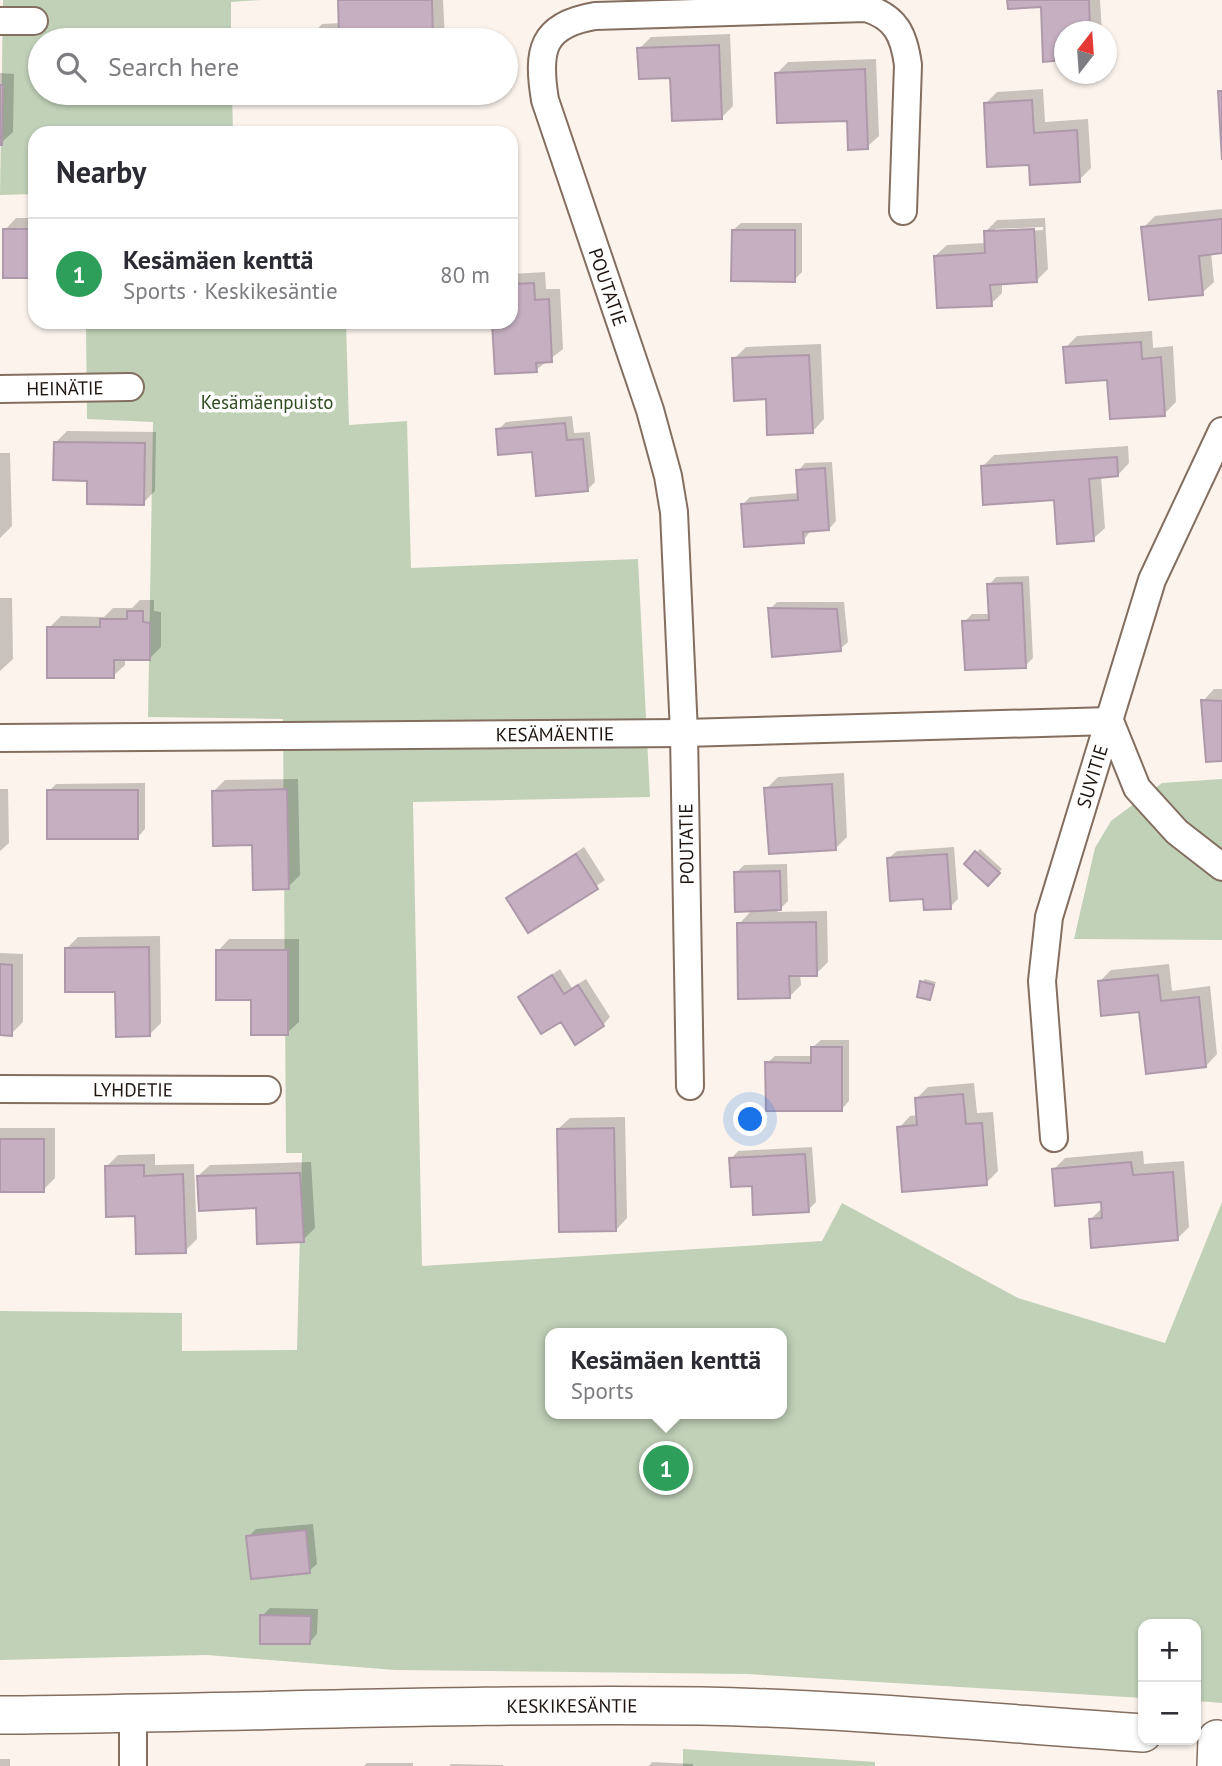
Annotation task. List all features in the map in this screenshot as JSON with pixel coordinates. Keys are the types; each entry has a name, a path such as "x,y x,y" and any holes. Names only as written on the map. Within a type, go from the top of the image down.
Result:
{"street":[{"name":"POUTATIE","path":"691,1086 684,733 674,512 668,476 639,376 545,100 542,61 546,43 557,27 572,20 594,16 866,8 882,13 898,27 905,44 908,65 904,211"},
{"path":"0,21 34,21"},
{"name":"HEINÄTIE","path":"0,388 130,387"},
{"name":"SUVITIE","path":"1054,1138 1042,981 1045,946 1057,884 1152,580 1222,431"},
{"path":"1110,721 1137,788 1177,832 1222,867"},
{"name":"KESÄMÄENTIE","path":"0,737 684,733 1110,721"},
{"name":"LYHDETIE","path":"0,1089 267,1090"},
{"name":"KESKIKESÄNTIE","path":"0,1715 399,1706 702,1706 824,1711 1138,1733"},
{"path":"133,1714 133,1766"}],"green space":[{"path":"3,0 261,0 231,2 231,28 28,28 28,105 232,105 233,126 28,126 28,194 0,195"},
{"name":"Kesämäenpuisto","path":"86,329 346,329 349,425 407,421 411,568 638,559 650,797 413,802 422,1266 822,1241 842,1203 1018,1298 1165,1343 1222,1202 1222,1703 1201,1701 1201,1619 1138,1619 1138,1698 747,1674 395,1670 207,1655 0,1660 0,1311 182,1313 182,1351 297,1350 302,1153 286,1153 283,719 148,717 153,422 87,419"},
{"path":"1222,779 1222,940 1074,939 1095,848 1111,821 1162,783"},
{"path":"683,1749 875,1762 875,1766 683,1766"}],"building":[{"path":"338,0 432,0 433,28 339,28"},
{"path":"1007,0 1089,0 1090,21 1054,21 1054,61 1043,62 1041,7 1008,9"},
{"path":"719,45 722,119 672,121 670,78 639,79 637,48"},
{"path":"865,69 868,149 848,150 847,121 777,123 775,73"},
{"path":"0,85 3,85 2,145 0,145"},
{"path":"1218,91 1222,91 1222,160"},
{"path":"1032,100 1034,133 1077,130 1080,182 1030,185 1029,165 987,167 984,103"},
{"path":"1222,219 1222,253 1199,256 1203,295 1149,300 1141,227"},
{"path":"3,229 28,229 28,278 3,278"},
{"path":"1034,229 1037,282 990,285 992,306 937,308 934,256 985,253 984,231"},
{"path":"732,230 795,230 795,282 731,281"},
{"path":"534,283 535,300 549,299 552,362 536,363 537,372 495,374 492,329 518,329 518,284"},
{"path":"1141,342 1142,359 1161,357 1165,416 1110,419 1107,380 1066,383 1063,347"},
{"path":"809,355 813,433 767,435 766,399 734,401 732,358"},
{"path":"565,423 567,440 583,439 588,491 536,496 532,452 498,455 496,429"},
{"path":"54,442 145,443 144,505 87,504 87,481 53,480"},
{"path":"1117,457 1118,476 1089,479 1094,541 1057,544 1054,500 983,505 981,466"},
{"path":"825,468 829,530 803,532 804,543 744,547 741,504 798,500 796,470"},
{"path":"1022,583 1026,668 965,670 962,621 989,620 987,584"},
{"path":"768,608 837,609 841,651 772,657"},
{"path":"127,611 143,611 143,622 150,623 150,660 114,660 114,678 47,678 47,627 100,627 100,619 127,619"},
{"path":"1201,700 1222,701 1222,761 1206,762"},
{"path":"832,784 836,850 769,854 764,788"},
{"path":"287,789 289,889 253,890 252,845 213,846 212,791"},
{"path":"47,790 138,790 138,839 47,839"},
{"path":"975,851 1000,873 988,886 964,864"},
{"path":"576,854 598,889 528,933 506,898"},
{"path":"947,854 951,909 924,910 923,899 890,901 887,858"},
{"path":"780,871 781,910 735,912 734,872"},
{"path":"816,922 817,976 789,976 790,998 738,999 737,923"},
{"path":"149,947 150,1036 116,1037 115,992 65,992 65,948"},
{"path":"216,950 288,950 288,1035 251,1035 251,1000 216,1000"},
{"path":"0,964 12,965 12,1036 0,1035"},
{"path":"552,975 564,994 578,985 604,1026 575,1045 561,1022 541,1034 518,997"},
{"path":"1158,975 1161,1001 1199,997 1206,1067 1146,1074 1139,1012 1101,1016 1098,981"},
{"path":"920,981 934,985 930,1000 917,997"},
{"path":"811,1047 842,1047 842,1111 766,1111 765,1062 811,1063"},
{"path":"963,1094 966,1124 982,1123 987,1185 902,1192 897,1127 917,1125 915,1098"},
{"path":"614,1128 616,1231 559,1232 557,1129"},
{"path":"0,1139 44,1139 44,1192 0,1192"},
{"path":"805,1154 809,1212 753,1215 752,1186 731,1187 729,1158"},
{"path":"1131,1162 1133,1175 1173,1172 1178,1240 1091,1248 1089,1219 1102,1218 1101,1202 1055,1206 1052,1169"},
{"path":"144,1165 144,1176 183,1174 186,1253 136,1254 135,1216 106,1217 105,1166"},
{"path":"300,1173 304,1242 257,1244 256,1208 199,1211 197,1176"},
{"path":"306,1530 310,1573 251,1579 246,1536"},
{"path":"260,1615 311,1616 310,1644 260,1644"}],"place":[{"name":"Kesämäen kenttä","path":"666,1468"}]}
